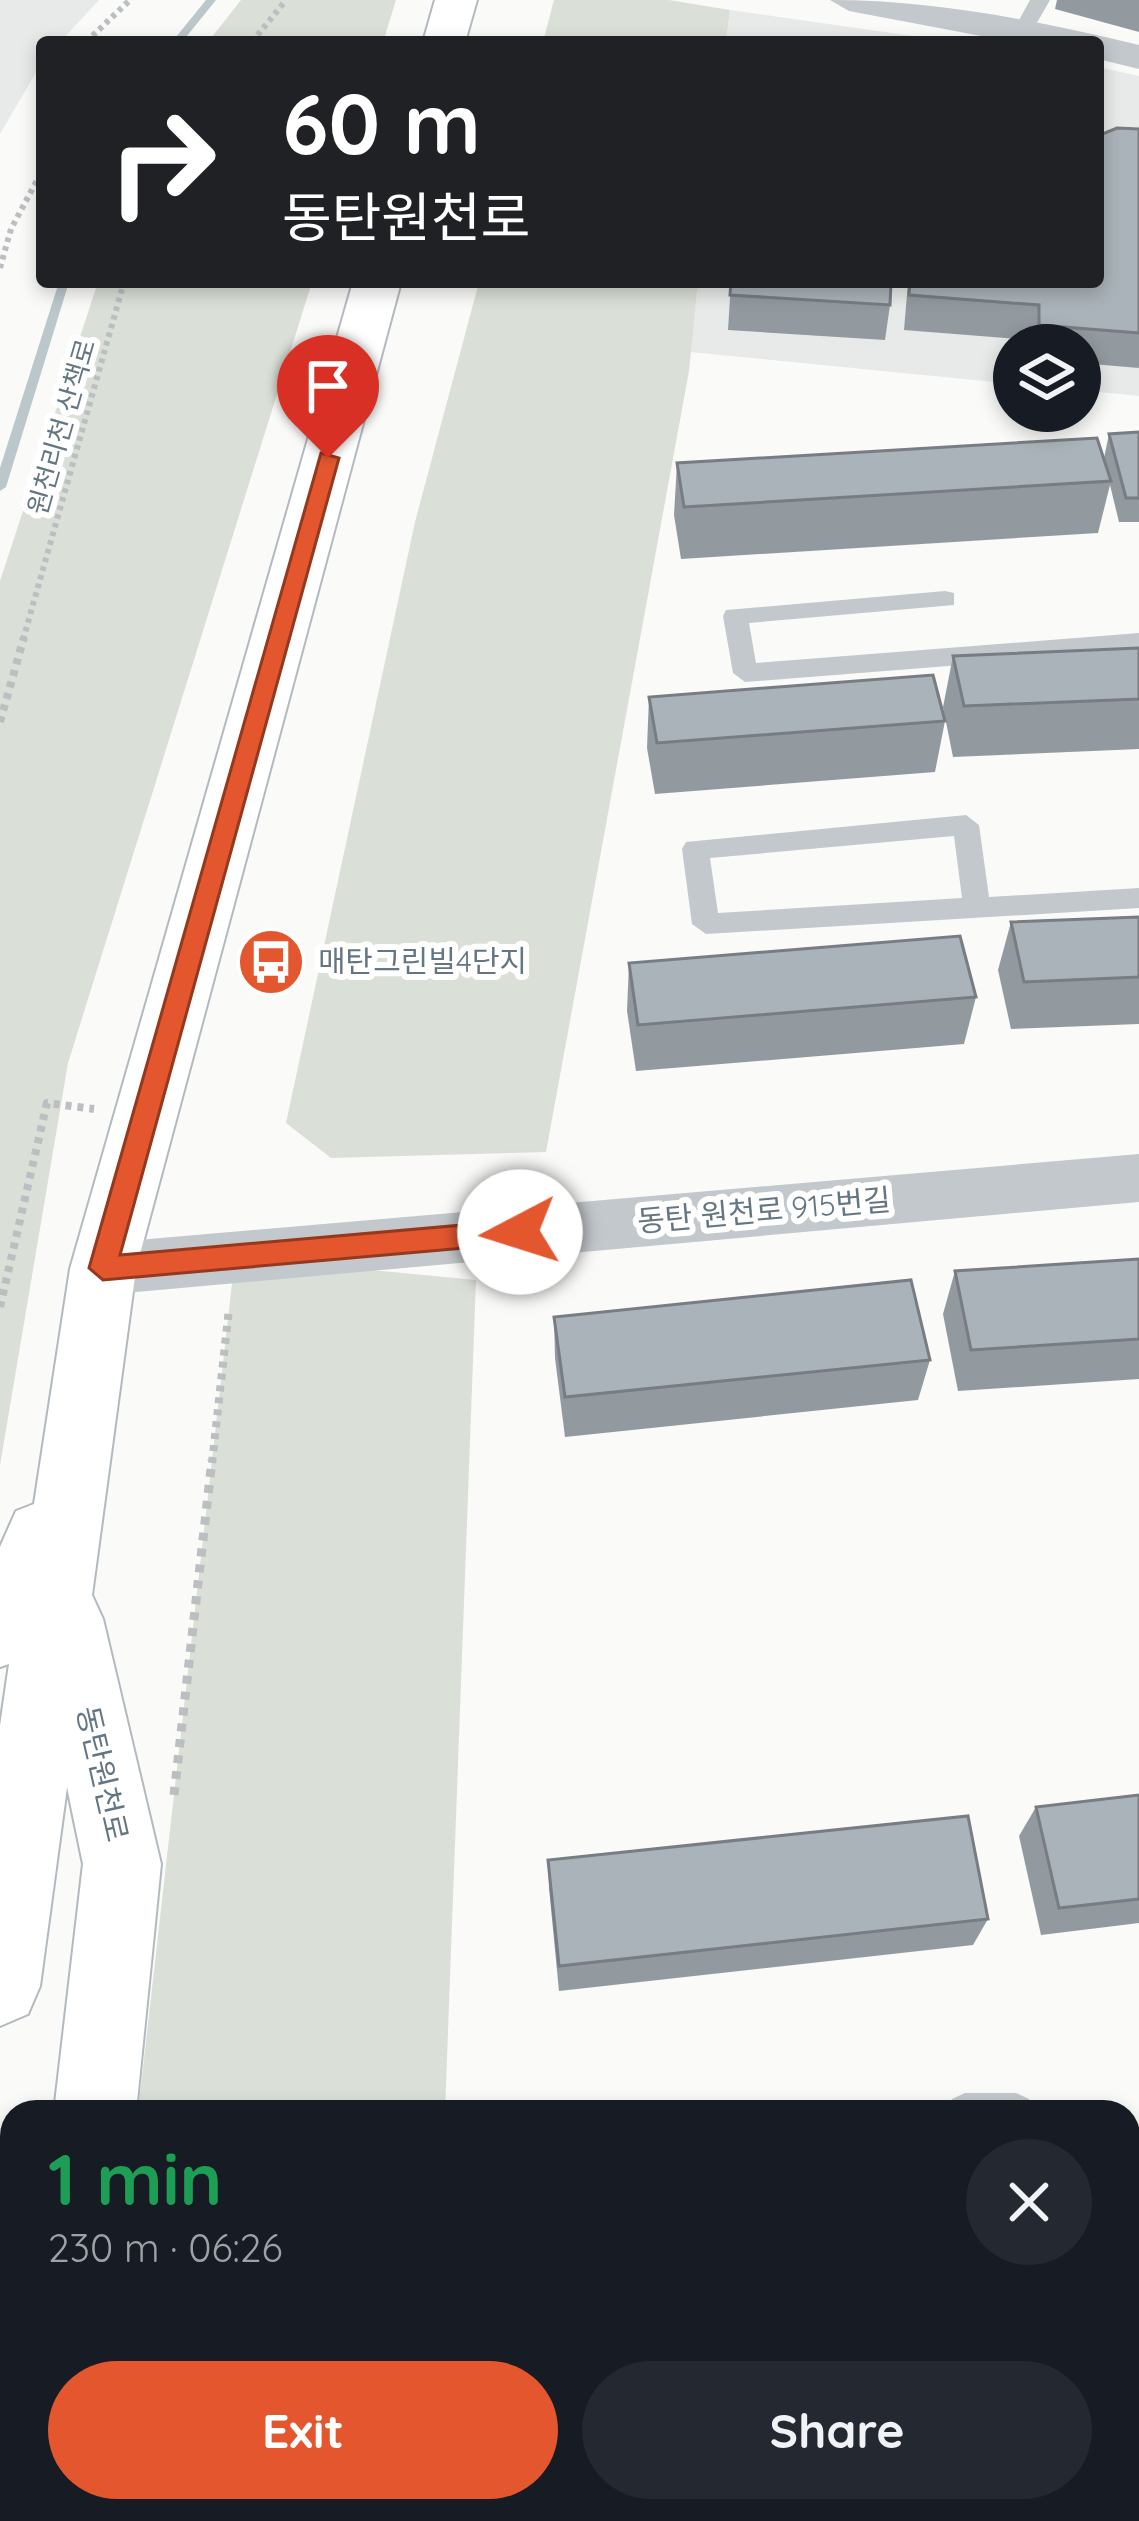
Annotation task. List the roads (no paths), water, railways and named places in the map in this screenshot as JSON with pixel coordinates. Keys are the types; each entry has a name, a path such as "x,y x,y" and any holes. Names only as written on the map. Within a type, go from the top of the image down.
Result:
{"main road":[{"path":"446,36 456,0"},
{"name":"동탄원천로","path":"0,1986 103,1268 375,288"},
{"name":"동탄원천로","path":"0,1633 77,1448"},
{"name":"동탄원천로","path":"58,1581 122,1864 96,2100"}],"street":[{"path":"849,0 1032,15 1066,36"},
{"path":"1104,49 1139,58"},
{"name":"동탄 원천로 915번길","path":"103,1268 1139,1178"}],"lane":[{"path":"944,599 735,616 746,673 1139,642"},
{"path":"977,908 966,825 695,849 706,924 977,908 1139,898"}],"waterway":[{"path":"182,36 211,0"},
{"path":"0,487 62,288"}],"place":[{"name":"매탄그린빌4단지","path":"271,962"}]}
